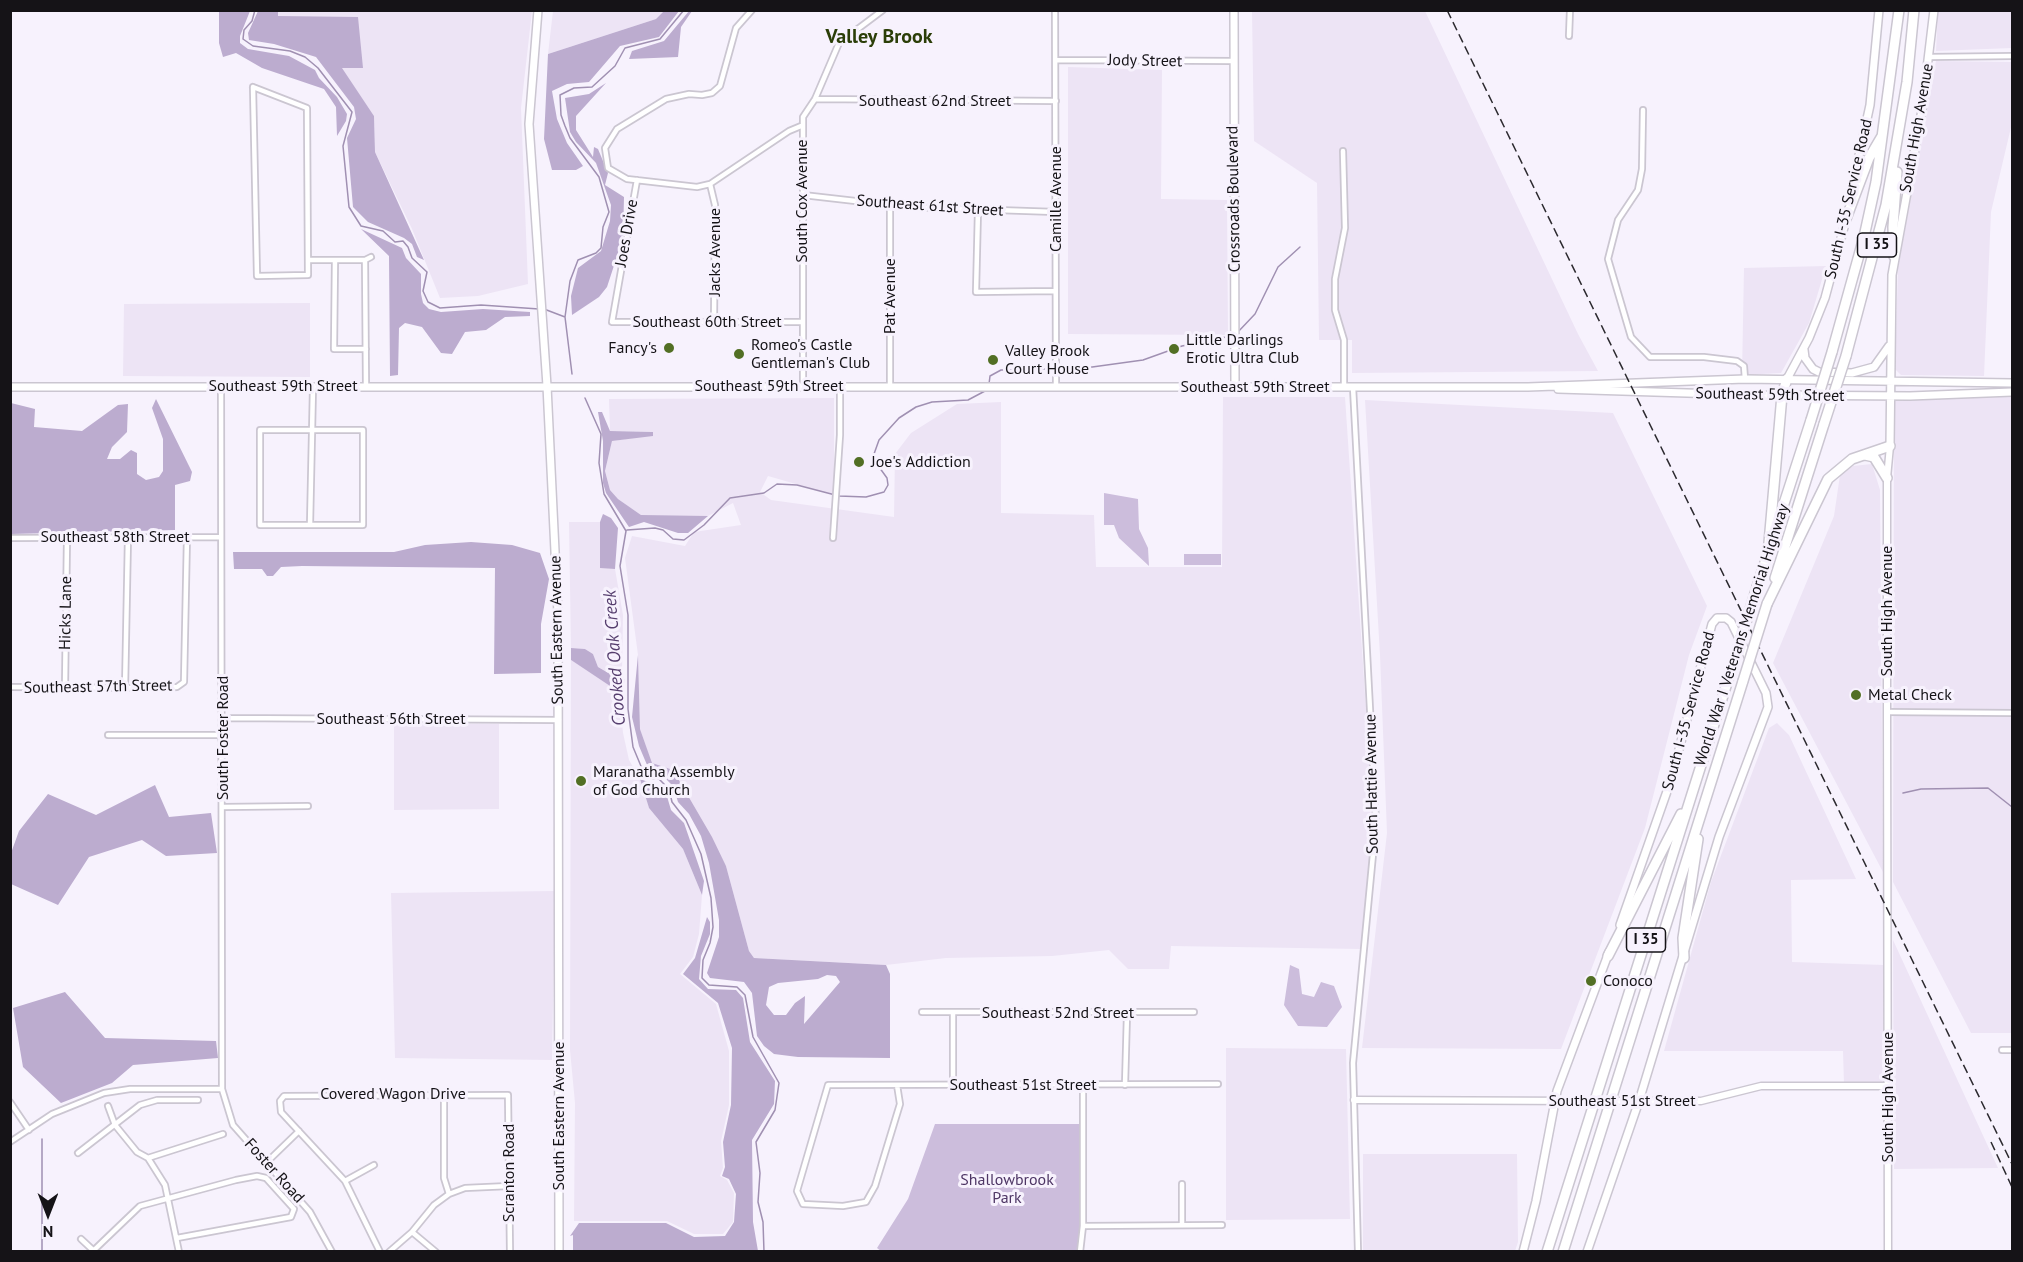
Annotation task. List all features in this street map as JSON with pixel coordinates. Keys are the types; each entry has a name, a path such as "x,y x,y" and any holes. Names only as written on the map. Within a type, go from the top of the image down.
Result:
{"highway":[{"name":"World War I Veterans Memorial Highway","path":"1546,1251 1832,352 1864,237 1886,129 1899,10"},
{"name":"World War I Veterans Memorial Highway","path":"1563,1251 1846,356 1877,246 1900,131 1914,10"},
{"path":"1846,219 1869,158 1886,129"},
{"path":"1894,256 1893,227 1900,131"},
{"path":"1768,554 1782,395 1787,380"},
{"path":"1767,604 1828,479 1843,464 1864,454 1890,446"},
{"path":"1864,454 1874,457 1887,478"},
{"path":"1608,956 1659,853 1691,796"},
{"path":"1684,958 1684,929 1702,809"}],"main road":[{"name":"South Eastern Avenue","path":"538,10 529,124 547,386 558,613 559,1251"},
{"name":"Crossroads Boulevard","path":"1234,10 1235,387"},
{"name":"South I-35 Service Road","path":"1787,380 1804,350 1825,298 1846,219 1870,105 1879,10"},
{"name":"South High Avenue","path":"1890,446 1890,346 1894,256 1915,154 1934,10"},
{"path":"1804,350 1804,358 1813,369 1819,372 1852,373 1874,367 1890,346"},
{"name":"Southeast 59th Street","path":"10,387 1528,387 1745,379 2013,383"},
{"name":"Southeast 59th Street","path":"1528,387 1608,392 1782,395 1890,396 2013,392"},
{"name":"South I-35 Service Road","path":"1523,1251 1536,1201 1554,1101 1671,780 1712,624 1715,619 1723,617 1731,622 1766,693 1768,707 1719,837 1684,958 1587,1251"}],"street":[{"path":"637,180 627,179 608,168 605,148 608,140 617,129 666,99 712,93 720,86 736,28 752,10"},
{"name":"South Cox Avenue","path":"803,387 801,126 803,117 815,99 839,43 883,10"},
{"name":"Camille Avenue","path":"1055,10 1056,387"},
{"path":"1569,36 1570,10"},
{"path":"1929,57 2013,56"},
{"name":"Jody Street","path":"1056,60 1233,61"},
{"path":"253,87 307,108 308,260 308,275 257,276 253,87"},
{"name":"Southeast 62nd Street","path":"815,99 1056,101"},
{"path":"1644,110 1642,169 1638,190 1618,220 1608,259 1631,337 1650,357 1704,357 1737,361 1744,366 1745,379"},
{"path":"710,184 789,131 801,126"},
{"path":"1343,151 1345,228 1335,279 1335,310 1344,340 1344,387"},
{"name":"Joes Drive","path":"612,322 637,180 697,187 710,184"},
{"name":"Jacks Avenue","path":"710,184 715,206 714,322"},
{"name":"Southeast 61st Street","path":"803,195 890,206 1056,212"},
{"name":"Pat Avenue","path":"890,206 890,386"},
{"path":"978,210 976,292 1055,291"},
{"path":"308,260 368,259 366,386"},
{"path":"335,260 334,349 366,349"},
{"name":"Southeast 60th Street","path":"612,322 802,322"},
{"name":"South Foster Road","path":"221,386 222,1089"},
{"path":"310,525 314,386"},
{"path":"833,538 840,435 840,386"},
{"name":"South Hattie Avenue","path":"1353,387 1376,823 1353,1063 1358,1251"},
{"path":"260,430 314,430 363,430 363,525 260,525 260,430"},
{"name":"South High Avenue","path":"1888,1251 1887,478 1890,446"},
{"name":"Southeast 57th Street","path":"10,687 125,689 177,687 184,682 187,536"},
{"path":"125,689 128,537"},
{"name":"Southeast 58th Street","path":"10,538 220,537"},
{"name":"Hicks Lane","path":"65,687 67,538"},
{"path":"1887,712 2013,713"},
{"name":"Southeast 56th Street","path":"223,718 559,720"},
{"path":"108,735 223,735"},
{"path":"223,807 308,806"},
{"name":"Southeast 52nd Street","path":"922,1012 1127,1014 1194,1012"},
{"path":"953,1012 953,1084"},
{"path":"1125,1085 1127,1014"},
{"path":"2002,1050 2013,1050"},
{"name":"Southeast 51st Street","path":"897,1085 900,1104 871,1195 866,1202 843,1206 803,1204 797,1191 828,1085 1218,1084"},
{"path":"1080,1251 1083,1226 1083,1086"},
{"name":"Southeast 51st Street","path":"1354,1100 1716,1099 1761,1086 1888,1086"},
{"path":"10,1142 61,1109 104,1093 130,1089 222,1089"},
{"name":"Foster Road","path":"222,1089 233,1125 310,1212 332,1251"},
{"name":"Covered Wagon Drive","path":"299,1131 281,1112 280,1101 284,1096 294,1094 508,1095"},
{"path":"444,1094 444,1178 449,1194"},
{"name":"Scranton Road","path":"508,1095 510,1251"},
{"path":"78,1153 148,1102 198,1100"},
{"path":"10,1102 29,1130"},
{"path":"108,1106 115,1125 137,1152 148,1158 169,1196 179,1251"},
{"path":"266,1163 299,1131 345,1181 380,1251"},
{"path":"148,1158 155,1154 218,1138 223,1134"},
{"path":"345,1181 374,1165"},
{"path":"81,1239 93,1251 140,1206 169,1196 262,1176 270,1180 292,1205 294,1213 291,1217 177,1238"},
{"path":"1182,1184 1182,1225"},
{"path":"389,1251 412,1232 434,1204 449,1194 465,1188 509,1186"},
{"path":"1083,1226 1222,1225"},
{"path":"412,1232 436,1251"}],"shaded area":[{"path":"219,11 250,11 240,36 240,43 248,49 289,56 315,70 319,78 337,97 347,114 346,121 337,136 336,107 324,89 262,68 236,53 223,57 219,43"},
{"path":"258,11 278,11 278,16 358,17 363,68 342,68 374,116 375,152 424,260 417,257 412,244 404,238 368,222 353,207 347,138 356,119 354,107 316,57 274,44 249,40 248,33"},
{"path":"278,11 532,11 521,108 528,284 478,296 440,298 412,229 375,152 374,116 341,68 362,68 278,16"},
{"path":"553,11 664,11 656,19 548,54"},
{"path":"664,11 679,11 659,37 620,46 589,82 567,84 552,91 557,119 567,143 583,166 576,170 552,170 544,139 548,54 656,19"},
{"path":"689,11 692,11 681,27 678,57 629,59 632,51 664,41"},
{"path":"1252,11 1425,11 1578,334 1598,371 1352,373 1352,340 1319,340 1317,183 1254,141"},
{"path":"1938,11 2012,11 2012,48 1936,51"},
{"path":"1936,61 2012,62 2012,123 1991,212 1984,376 1901,375 1895,369 1898,267"},
{"path":"1068,67 1162,70 1161,199 1227,200 1228,335 1068,334"},
{"path":"606,83 576,116 576,130 593,157 594,147 598,149 608,173 605,185 624,197 623,238 607,287 599,297 572,315 571,296 578,268 601,251 610,221 611,205 596,163 576,142 570,132 565,98 589,94"},
{"path":"361,229 402,248 406,258 421,274 423,303 429,309 441,312 483,309 530,312 530,316 505,317 486,330 465,332 452,354 441,353 422,327 405,323 399,328 398,375 390,376 389,256"},
{"path":"1826,266 1809,323 1781,373 1742,375 1744,268"},
{"path":"310,303 310,377 123,376 124,304"},
{"path":"2012,396 2012,1033 1971,1033 1893,882 1894,401"},
{"path":"1223,397 1345,397 1374,828 1361,949 1171,946 1169,969 1128,969 1109,950 1052,956 946,958 886,965 754,958 749,951 726,866 673,770 652,764 640,729 638,655 625,558 632,536 685,546 694,532 741,525 733,503 708,516 652,516 641,515 618,499 610,490 605,471 612,441 653,435 653,432 610,431 609,399 834,398 834,495 768,476 760,492 771,500 894,517 895,454 911,433 957,404 1001,402 1001,513 1094,515 1096,567 1222,567"},
{"path":"156,399 192,472 190,481 175,485 175,530 11,534 11,403 35,409 34,427 82,431 118,405 128,404 127,432 112,447 107,459 120,459 131,450 137,453 137,474 146,480 159,477 163,471 163,439 152,408"},
{"path":"1365,400 1613,413 1707,606 1689,655 1645,828 1561,1049 1362,1048 1387,833 1380,655"},
{"path":"598,412 602,412 610,431 653,432 653,436 612,441 605,471 610,490 618,499 641,515 708,516 688,533 678,533 644,522 629,527 606,493 603,483 603,441"},
{"path":"1872,464 1880,490 1883,872 1773,663 1834,516 1840,475 1853,466"},
{"path":"603,514 611,518 618,528 615,569 600,568 600,522"},
{"path":"569,522 600,522 600,567 615,569 623,615 622,674 610,674 598,667 593,654 585,649 571,648"},
{"path":"471,542 512,545 540,553 549,579 541,624 541,673 494,674 495,568 302,566 281,567 273,576 267,576 262,569 234,569 233,552 394,552 425,545"},
{"path":"571,648 585,649 593,654 598,667 610,674 622,674 625,681 619,692 571,660"},
{"path":"638,655 640,729 652,763 673,770 712,837 726,866 749,951 754,958 886,965 890,974 890,1058 798,1057 774,1054 757,1036 752,993 744,982 710,978 707,973 719,937 719,920 709,863 701,836 689,814 678,802 673,786 663,776 650,772 639,746 632,717","holes":["827,975 836,976 840,982 804,1024 805,996 795,1003 786,1015 774,1015 766,1005 769,987 778,983 818,979"]},
{"path":"571,660 619,692 623,733 629,760 640,779 649,808 683,849 702,895 699,934 693,957 680,974 716,1004 729,1051 729,1105 721,1141 723,1168 720,1176 727,1180 734,1193 733,1222 723,1234 694,1234 667,1221 574,1221 575,1103 570,1050"},
{"path":"394,723 499,724 499,809 394,810"},
{"path":"1777,723 1789,735 1856,879 1791,880 1792,962 1884,965 1883,1082 1844,1084 1843,1051 1664,1051 1711,882 1769,728"},
{"path":"640,779 659,786 666,793 671,810 684,823 704,881 702,895 683,849 649,808"},
{"path":"155,785 169,817 211,813 217,853 166,856 142,840 89,857 58,905 11,884 11,853 19,831 48,794 96,815"},
{"path":"555,891 552,1060 395,1058 391,893"},
{"path":"707,917 710,922 710,934 701,956 699,979 708,989 736,990 743,998 750,1042 775,1081 774,1104 752,1140 753,1222 758,1251 573,1251 573,1235 570,1236 579,1223 666,1223 694,1237 725,1236 734,1222 736,1194 729,1179 722,1176 725,1167 723,1142 731,1105 732,1048 718,1003 683,974 695,958"},
{"path":"1893,940 1998,1168 1894,1169"},
{"path":"65,992 105,1038 216,1041 218,1058 133,1065 112,1083 61,1103 23,1067 13,1008"},
{"path":"1226,1048 1346,1049 1350,1219 1226,1220"},
{"path":"1363,1154 1517,1154 1518,1242 1515,1251 1363,1251"}],"green space":[{"path":"1104,493 1138,499 1139,529 1148,548 1149,566 1119,538 1114,525 1104,525"},
{"path":"1184,554 1221,554 1221,565 1184,565"},
{"path":"1290,965 1299,969 1302,994 1314,997 1321,982 1334,986 1342,1007 1327,1027 1298,1026 1284,1005"},
{"name":"Shallowbrook Park","path":"935,1124 1079,1124 1077,1251 882,1252 877,1248 908,1199"}],"waterway":[{"path":"255,10 252,21 244,30 243,39 253,46 290,51 305,57 318,68 352,112 343,146 349,207 361,226 383,231 395,242 403,241 408,247 412,258 427,272 423,291 428,302 440,308 481,305 539,309"},
{"name":"Crooked Oak Creek","path":"572,374 565,317 570,281 578,260 596,253 601,248 603,227 609,212 599,177 570,138 561,115 560,95 574,88 592,87 615,66 625,48 660,39 684,10"},
{"path":"1237,333 1255,314 1278,267 1300,247"},
{"path":"544,309 565,317"},
{"path":"989,384 990,376 1001,370 1085,368 1143,360 1182,346 1231,336"},
{"path":"627,530 655,528 663,530 673,539 684,540 704,525 730,498 764,493 777,484 797,485 839,496 866,497 884,492 888,485 887,478 874,460 874,454 879,440 899,418 916,407 932,402 968,400 985,391"},
{"name":"Crooked Oak Creek","path":"585,398 601,434 599,463 604,494 626,531 620,566 628,615 628,709 633,747 643,771 652,779 659,779 669,789 672,802 686,820 701,854 711,898 713,927 703,960 702,978 709,985 737,987 745,995 753,1037 779,1083 775,1110 756,1142 760,1173 758,1202 763,1222 764,1252"},
{"path":"1903,793 1921,789 1988,788 2012,807"},
{"path":"42,1139 42,1252"}],"railway":[{"path":"1447,10 2012,1164"},
{"path":"1991,1142 2012,1187"}],"place":[{"name":"Fancy's","path":"669,348"},
{"name":"Little Darlings Erotic Ultra Club","path":"1174,349"},
{"name":"Romeo's Castle Gentleman's Club","path":"739,354"},
{"name":"Valley Brook Court House","path":"993,360"},
{"name":"Joe's Addiction","path":"859,462"},
{"name":"Metal Check","path":"1856,695"},
{"name":"Maranatha Assembly of God Church","path":"581,781"},
{"name":"Conoco","path":"1591,981"}],"district":[{"name":"Valley Brook","path":"879,37"}]}
